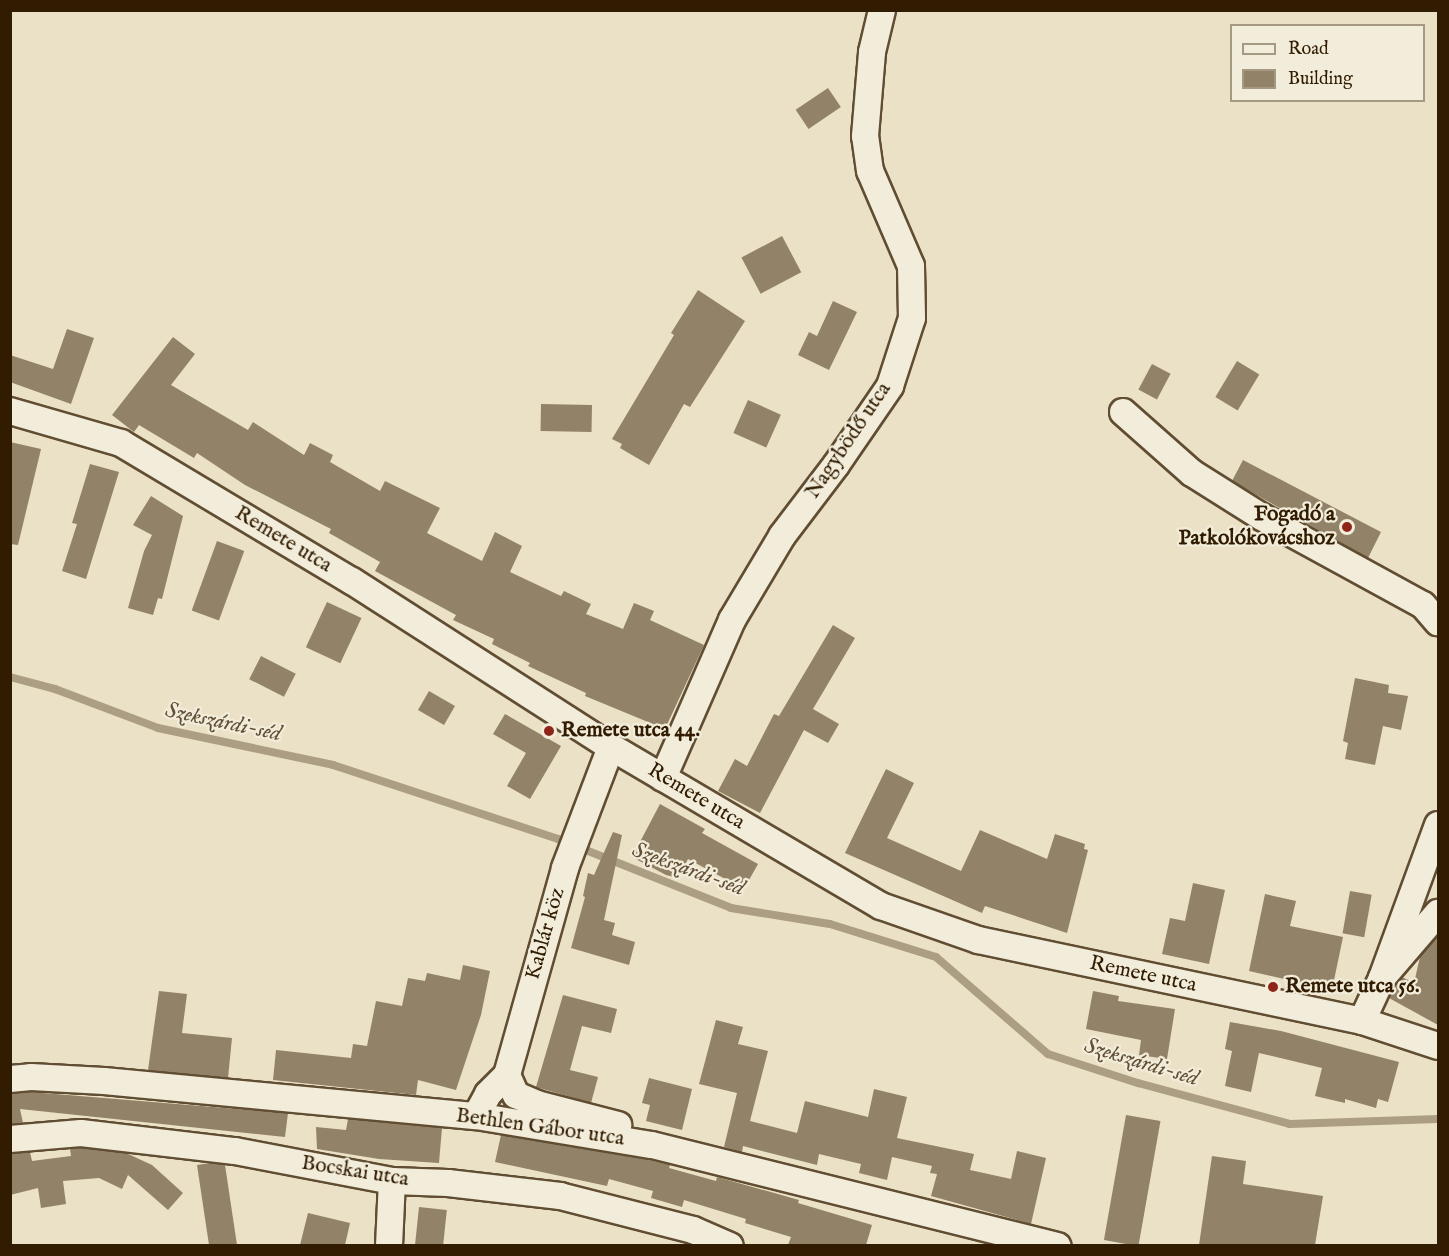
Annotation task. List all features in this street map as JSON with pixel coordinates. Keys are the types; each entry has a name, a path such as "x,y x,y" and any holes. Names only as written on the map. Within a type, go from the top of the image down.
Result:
{"street":[{"name":"Nagybödő utca","path":"663,778 732,621 782,536 836,465 890,386 912,318 910,266 870,171 865,136 872,52 882,10"},
{"name":"Remete utca","path":"10,411 120,443 352,581 611,747 881,906 978,940 1362,1021 1438,1046"},
{"path":"1123,412 1192,473 1262,517 1423,605 1438,622"},
{"name":"Kablár köz","path":"476,1116 488,1094 507,1075 565,868 611,747"},
{"path":"1362,1021 1382,978 1438,825"},
{"path":"1382,978 1438,913"},
{"path":"507,1075 516,1095 537,1104 616,1123 652,1145"},
{"name":"Bethlen Gábor utca","path":"10,1079 31,1077 104,1081 476,1116 652,1145 1058,1245"},
{"name":"Bocskai utca","path":"10,1139 81,1133 235,1151 392,1181 448,1183 560,1196 693,1230 730,1245"},
{"path":"389,1245 392,1181"}],"building":[{"path":"828,88 841,107 809,129 796,110"},
{"path":"782,236 801,272 761,294 741,258"},
{"path":"698,290 745,321 690,407 684,404 649,465 620,448 622,444 612,439 674,335 671,333"},
{"path":"833,301 857,312 829,370 798,355 809,332 817,336"},
{"path":"67,329 94,338 71,404 10,382 10,355 53,369"},
{"path":"173,337 195,354 171,385 248,430 253,422 304,455 310,443 333,455 330,462 380,491 385,481 440,508 427,533 482,561 495,532 522,546 510,572 561,596 564,591 591,604 586,614 623,629 634,603 654,611 650,620 704,645 665,729 585,696 586,693 528,666 530,663 492,644 494,639 453,620 456,615 375,571 380,562 329,533 331,529 245,485 197,453 194,458 139,425 134,432 112,415"},
{"path":"1237,361 1259,374 1238,410 1215,397"},
{"path":"1152,364 1171,374 1157,399 1138,390"},
{"path":"748,400 781,415 766,448 733,433"},
{"path":"541,404 592,405 592,432 541,431"},
{"path":"10,442 41,449 18,545 10,544"},
{"path":"1243,460 1381,532 1368,558 1232,481"},
{"path":"90,464 119,472 86,579 62,571 77,524 72,523"},
{"path":"151,496 183,516 162,599 158,598 153,615 128,608 144,551 152,535 133,525"},
{"path":"217,541 244,551 219,620 192,611"},
{"path":"327,602 361,618 340,663 306,647"},
{"path":"833,625 855,638 813,709 839,724 828,743 804,730 760,813 718,791 735,759 747,766 774,714 779,716"},
{"path":"261,656 296,674 284,697 249,679"},
{"path":"1355,678 1389,685 1388,693 1408,696 1401,730 1383,726 1375,765 1345,759 1348,743 1343,741"},
{"path":"429,691 455,706 444,725 418,710"},
{"path":"505,714 561,746 530,799 507,786 526,753 493,734"},
{"path":"886,769 914,783 887,838 961,871 980,830 1047,859 1055,834 1085,844 1084,849 1088,850 1067,933 985,906 982,913 845,853"},
{"path":"660,804 705,829 702,833 758,864 744,889 688,859 678,878 666,875 632,857"},
{"path":"613,832 622,835 604,920 615,923 612,935 635,942 629,965 571,948 585,897 583,896 588,873 594,875"},
{"path":"1193,883 1225,890 1209,964 1162,954 1170,918 1185,921"},
{"path":"1350,891 1372,895 1364,937 1343,933"},
{"path":"1265,894 1296,901 1290,926 1343,937 1332,990 1249,971"},
{"path":"1438,935 1438,1025 1389,998 1402,977 1414,983 1420,957"},
{"path":"463,965 490,971 481,1015 456,1090 418,1080 416,1095 273,1080 276,1050 351,1058 353,1044 367,1046 376,1001 402,1006 408,978 425,981 427,973 460,980"},
{"path":"159,991 187,994 182,1033 232,1038 228,1078 148,1070"},
{"path":"1093,991 1119,996 1118,1001 1175,1009 1167,1059 1139,1055 1141,1040 1086,1029"},
{"path":"563,995 617,1009 611,1033 582,1026 570,1070 598,1077 591,1103 536,1087"},
{"path":"716,1020 743,1027 738,1044 768,1051 750,1121 797,1133 805,1101 868,1117 874,1089 907,1097 897,1138 974,1154 970,1170 1011,1179 1017,1151 1046,1158 1031,1224 931,1196 937,1174 930,1173 932,1166 892,1157 887,1180 859,1173 861,1164 819,1154 817,1165 743,1146 742,1152 724,1147 737,1093 699,1084"},
{"path":"1230,1022 1281,1031 1399,1062 1388,1102 1378,1099 1376,1108 1345,1099 1345,1103 1315,1096 1322,1068 1259,1053 1251,1092 1225,1086 1232,1051 1225,1049"},
{"path":"649,1078 692,1089 682,1130 646,1121 650,1105 642,1103"},
{"path":"31,1092 288,1113 285,1137 20,1109 23,1123 10,1124 10,1094"},
{"path":"1126,1115 1160,1121 1138,1246 1104,1240"},
{"path":"348,1119 442,1128 439,1163 379,1159 317,1149 316,1127 346,1130"},
{"path":"501,1135 670,1165 669,1168 716,1181 717,1177 799,1200 798,1203 872,1225 866,1245 788,1245 791,1237 745,1223 746,1219 684,1200 682,1207 651,1198 653,1191 609,1179 607,1186 495,1162"},
{"path":"70,1149 126,1153 152,1165 183,1193 168,1210 128,1175 122,1189 99,1178 63,1181 66,1204 41,1208 38,1188 10,1195 10,1154 30,1152 32,1161 71,1156"},
{"path":"1212,1156 1246,1161 1243,1184 1323,1196 1315,1245 1199,1245"},
{"path":"210,1163 225,1165 237,1245 209,1245 197,1165"},
{"path":"419,1207 447,1210 443,1246 415,1245"},
{"path":"308,1213 350,1223 345,1245 300,1245"}],"waterway":[{"name":"Szekszárdi-séd","path":"10,677 55,689 158,728 333,765 558,839 731,908 830,924 936,957 1048,1054 1138,1083 1290,1124 1438,1119"}],"place":[{"name":"Fogadó a Patkolókovácshoz","path":"1347,527"},
{"name":"Remete utca 44.","path":"549,731"},
{"name":"Remete utca 56.","path":"1273,987"}]}
